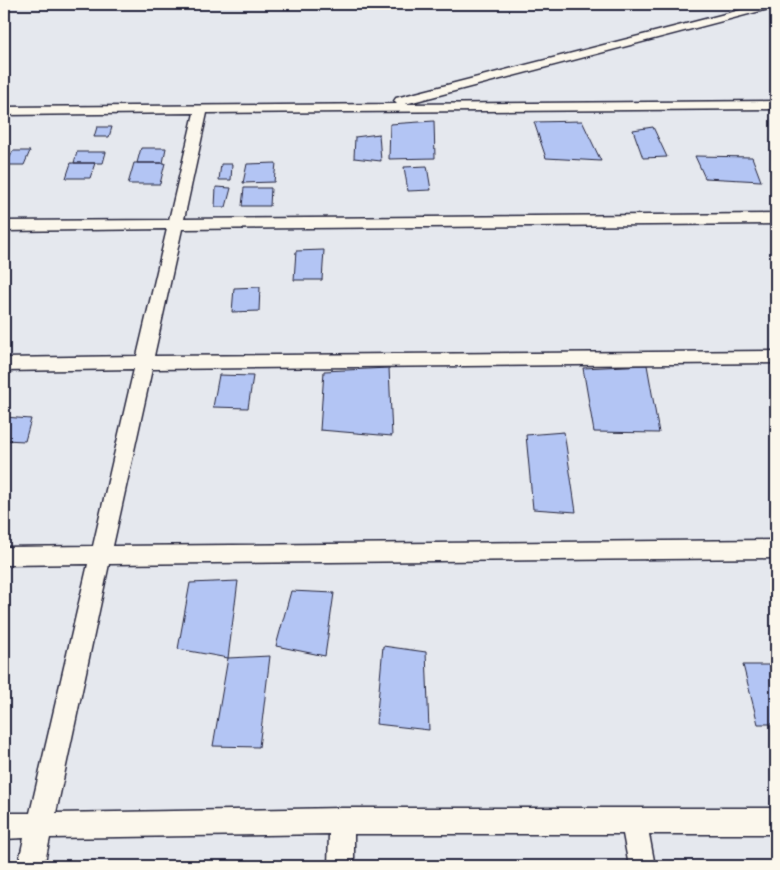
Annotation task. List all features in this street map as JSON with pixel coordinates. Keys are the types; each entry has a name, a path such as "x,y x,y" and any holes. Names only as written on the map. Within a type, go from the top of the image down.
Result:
{"street":[{"path":"373,109 776,4"},
{"path":"4,112 776,105"},
{"path":"31,866 201,110"},
{"path":"4,226 776,219"},
{"path":"4,364 776,357"},
{"path":"4,556 776,548"},
{"path":"341,866 342,820"},
{"path":"4,826 342,820 776,821"},
{"path":"634,821 642,866"}],"building":[{"path":"434,121 435,158 389,159 390,124"},
{"path":"582,121 601,161 546,158 534,122"},
{"path":"97,127 112,127 109,137 94,137"},
{"path":"653,127 667,157 643,158 633,130"},
{"path":"379,134 381,161 354,158 355,137"},
{"path":"141,148 166,148 163,163 137,163"},
{"path":"13,151 30,151 24,165 6,165"},
{"path":"77,152 106,152 103,163 74,163"},
{"path":"695,156 752,157 761,181 705,178"},
{"path":"71,163 95,163 90,178 66,178"},
{"path":"134,163 165,163 160,184 128,184"},
{"path":"276,163 274,182 243,183 247,164"},
{"path":"221,164 232,164 231,180 219,180"},
{"path":"427,166 431,190 408,191 404,167"},
{"path":"216,187 231,188 226,207 215,207"},
{"path":"244,188 271,188 270,206 242,206"},
{"path":"324,250 322,280 294,280 296,251"},
{"path":"260,287 259,311 232,312 234,288"},
{"path":"647,365 659,433 594,432 583,368"},
{"path":"389,368 392,436 320,430 324,371"},
{"path":"219,375 253,376 248,408 213,407"},
{"path":"4,417 31,419 25,441 4,440"},
{"path":"564,432 576,512 533,509 526,435"},
{"path":"238,581 228,658 178,649 190,583"},
{"path":"291,591 334,593 325,656 276,646"},
{"path":"383,646 426,652 429,730 376,724"},
{"path":"270,656 259,747 213,746 228,658"},
{"path":"743,665 776,665 776,724 758,724"}]}
